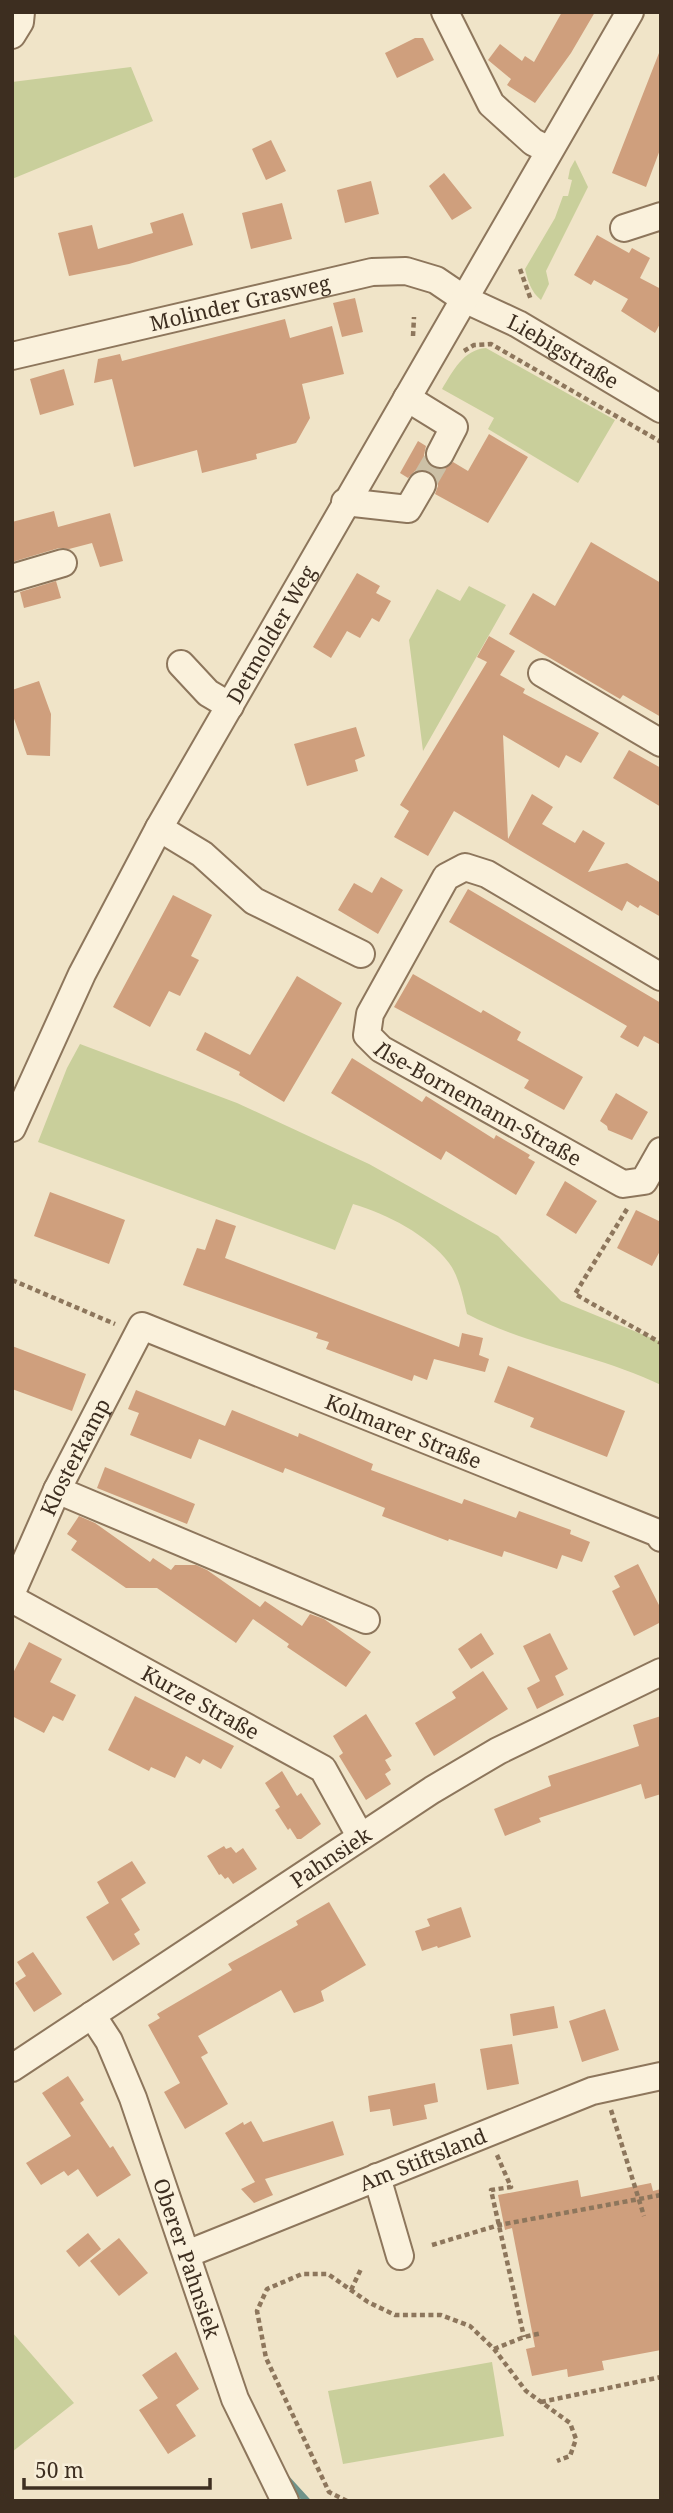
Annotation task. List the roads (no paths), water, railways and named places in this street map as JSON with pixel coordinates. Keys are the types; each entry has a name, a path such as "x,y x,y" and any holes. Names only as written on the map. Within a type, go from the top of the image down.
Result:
{"street":[{"path":"12,35 20,22 21,12"},
{"path":"445,12 491,104 533,142 549,150"},
{"name":"Detmolder Weg","path":"12,1128 82,974 159,828 345,502 491,256 622,15"},
{"path":"624,228 661,216"},
{"name":"Molinder Grasweg","path":"12,356 372,272 406,271 436,280 464,299"},
{"name":"Liebigstraße","path":"464,299 518,324 661,409"},
{"path":"407,398 454,427 440,454"},
{"path":"345,502 408,509 422,485"},
{"path":"12,578 63,563"},
{"path":"181,664 208,693 230,706"},
{"path":"542,673 661,743"},
{"path":"159,828 202,854 254,901 361,954"},
{"name":"Ilse-Bornemann-Straße","path":"652,1186 623,1184 381,1049 366,1035 370,1014 446,877 466,867 487,874 661,977"},
{"path":"652,1186 661,1152"},
{"name":"Klosterkamp","path":"12,1592 57,1490 140,1330"},
{"name":"Kolmarer Straße","path":"140,1330 658,1533 661,1538"},
{"path":"57,1490 366,1620"},
{"name":"Kurze Straße","path":"12,1599 323,1769 360,1836"},
{"name":"Pahnsiek","path":"12,2068 360,1836 498,1751 661,1672"},
{"name":"Oberer Pahnsiek","path":"92,2015 109,2042 133,2098 235,2399 285,2501"},
{"name":"Am Stiftsland","path":"187,2254 592,2091 661,2076"},
{"path":"377,2178 400,2256"}],"waterway":[{"path":"286,2478 307,2501"}],"tunnel":[{"path":"422,485 440,454"}]}
